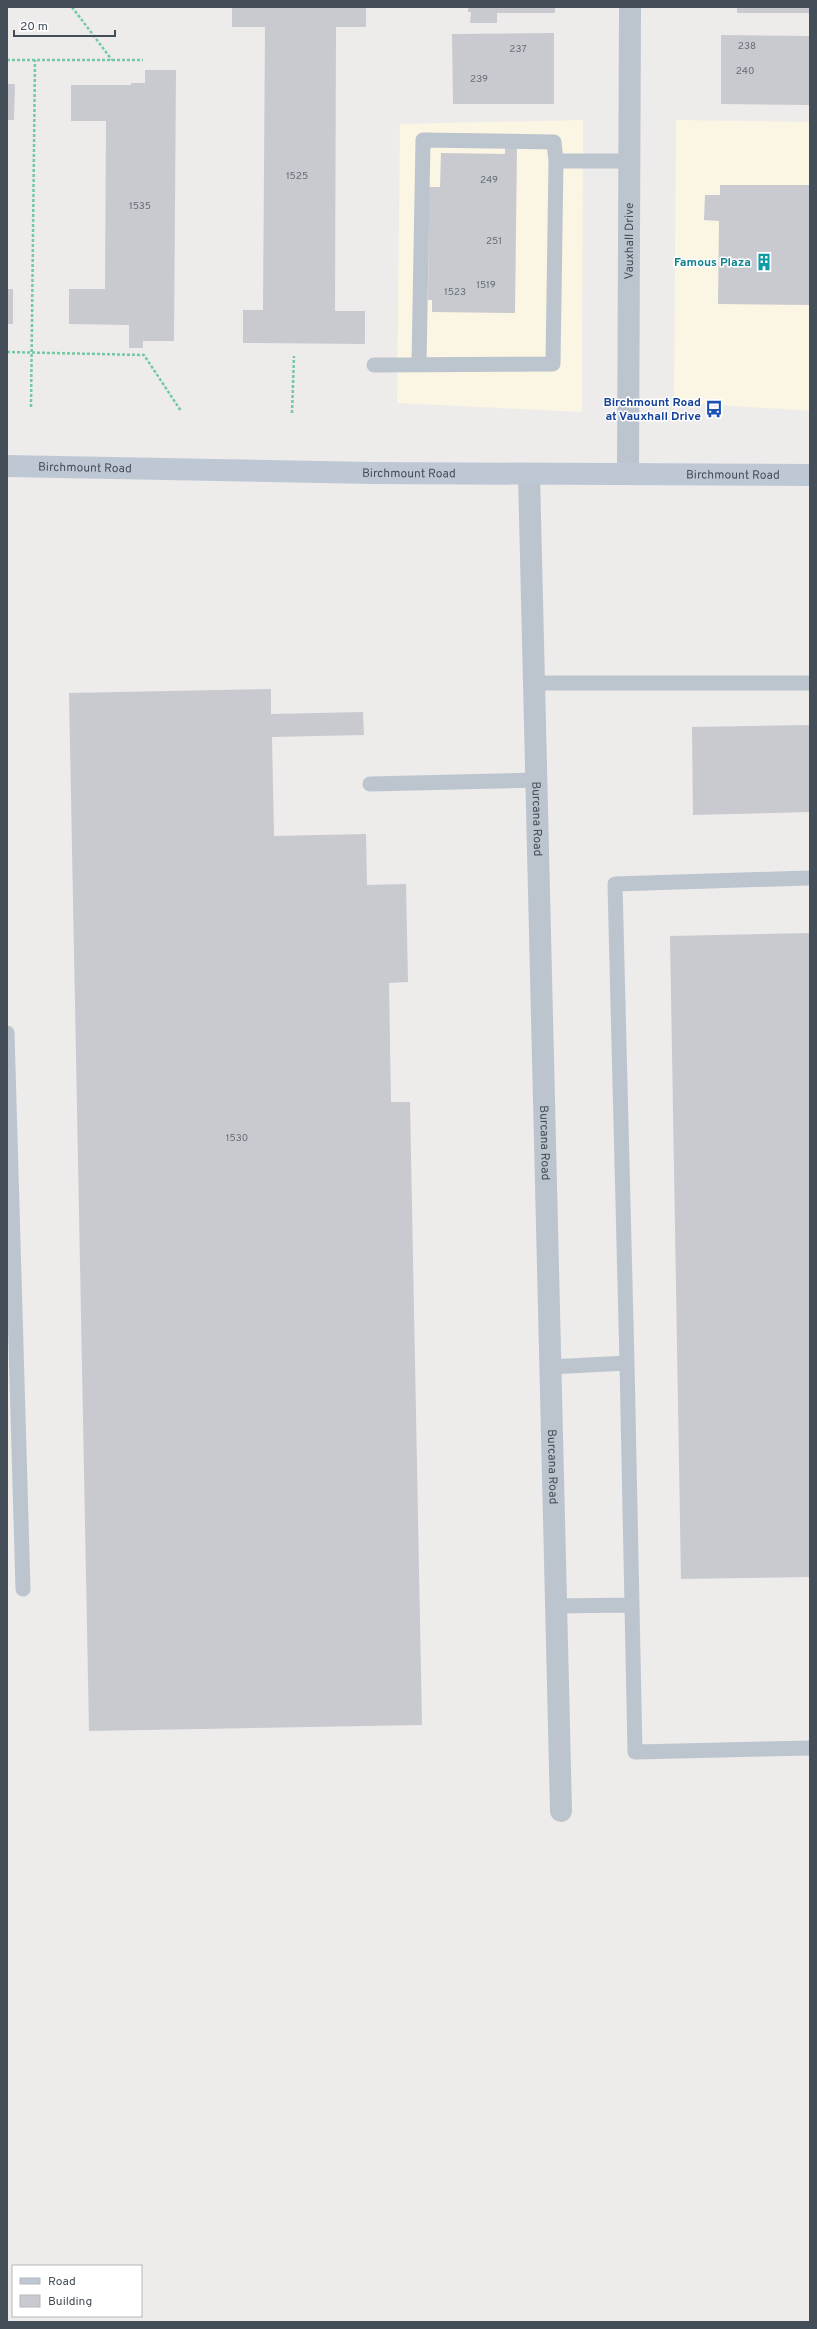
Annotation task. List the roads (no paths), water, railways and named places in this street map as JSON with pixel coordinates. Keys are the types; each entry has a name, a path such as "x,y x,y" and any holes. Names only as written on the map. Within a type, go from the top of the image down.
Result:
{"main road":[{"name":"Birchmount Road","path":"7,466 374,473 810,475"}],"street":[{"name":"Vauxhall Drive","path":"628,474 630,7"},
{"name":"Burcana Road","path":"529,474 561,1811"}],"lane":[{"path":"374,365 553,364 556,161 554,142 423,140 419,364"},
{"path":"556,161 629,161"},
{"path":"534,683 810,683"},
{"path":"370,784 537,780"},
{"path":"808,878 615,884 627,1363 634,1752 810,1748"},
{"path":"7,1033 23,1589"},
{"path":"550,1366 627,1363"},
{"path":"556,1606 632,1605"}],"place":[{"name":"Famous Plaza","path":"764,262"},
{"name":"Birchmount Road at Vauxhall Drive","path":"714,409"}]}
